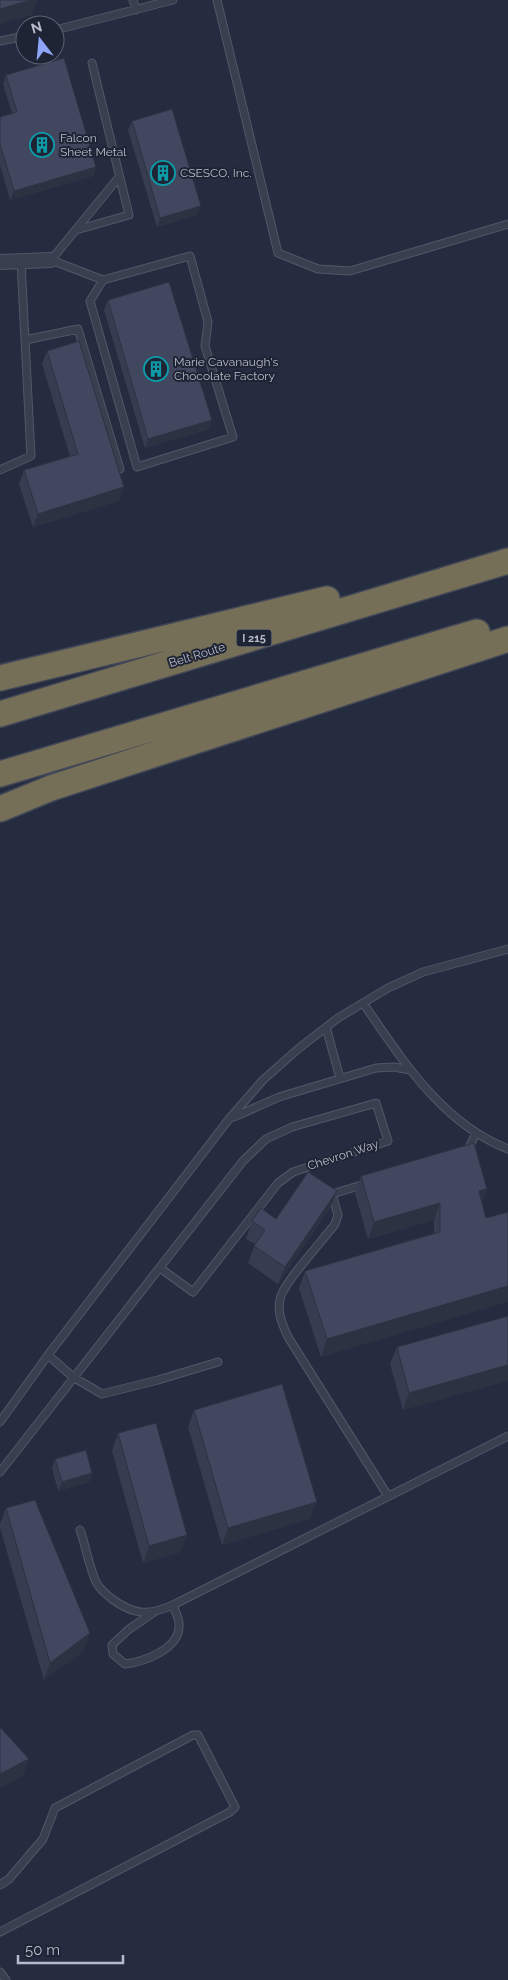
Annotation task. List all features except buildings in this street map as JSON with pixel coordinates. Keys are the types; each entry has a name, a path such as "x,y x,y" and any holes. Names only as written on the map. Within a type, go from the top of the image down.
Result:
{"highway":[{"path":"0,678 447,571 508,561"},
{"name":"Belt Route","path":"0,714 508,561"},
{"path":"0,774 508,622"},
{"path":"0,810 51,788 508,639"}],"street":[{"path":"0,262 51,260"}],"lane":[{"path":"133,0 136,10"},
{"path":"65,28 173,0"},
{"path":"217,0 278,253 318,269 350,271 508,224"},
{"path":"0,41 15,38"},
{"path":"76,230 129,214 92,63"},
{"path":"103,280 90,301 137,467 232,437 205,346 208,322 190,256 103,280 51,260 119,177"},
{"path":"0,470 31,456 21,262"},
{"path":"25,340 78,329 120,469"},
{"path":"0,1422 48,1356 229,1119 263,1080 326,1027 388,988 424,972 508,948"},
{"path":"363,1003 410,1070 445,1108 467,1128 491,1142 508,1149"},
{"path":"326,1027 340,1078"},
{"path":"229,1119 279,1097 376,1068 394,1067 410,1070"},
{"name":"Chevron Way","path":"0,1472 243,1161 266,1139 292,1127 376,1103 388,1141 293,1172 278,1183 193,1292 160,1268"},
{"path":"457,1157 466,1154 476,1133"},
{"path":"370,1182 332,1194 338,1215 335,1224 281,1295 279,1310 288,1337 388,1496"},
{"path":"48,1356 73,1377 102,1394 218,1362"},
{"path":"173,1605 179,1625 175,1637 162,1652 140,1662 124,1664 113,1654 112,1645 128,1630 155,1612 173,1605 508,1436"},
{"path":"80,1530 97,1584 125,1608 143,1613 155,1612"},
{"path":"0,1885 9,1879 43,1839 55,1808 193,1735 198,1736 234,1807 230,1812 0,1932"},
{"path":"0,1972 6,1980"}],"place":[{"name":"Falcon Sheet Metal","path":"42,145"},
{"name":"CSESCO, Inc.","path":"163,173"},
{"name":"Marie Cavanaugh's Chocolate Factory","path":"156,369"}]}
